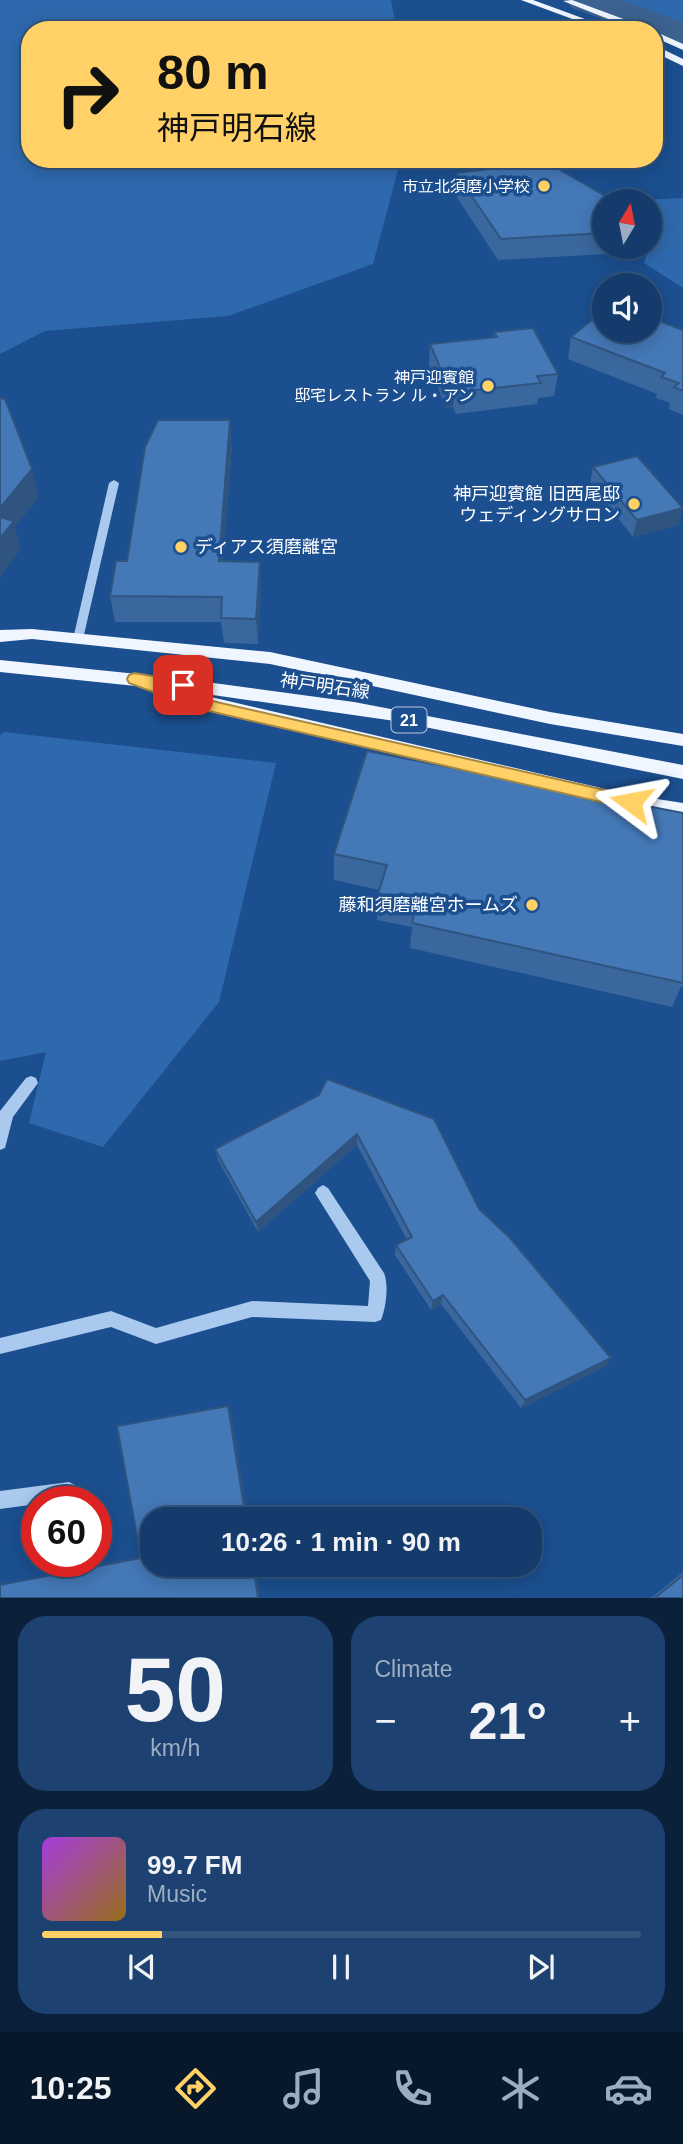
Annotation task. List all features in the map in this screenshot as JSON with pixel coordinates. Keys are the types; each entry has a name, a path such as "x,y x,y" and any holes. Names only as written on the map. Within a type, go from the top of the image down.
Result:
{"main road":[{"path":"525,0 585,21"},
{"path":"564,0 621,21"},
{"path":"663,38 683,47"},
{"path":"663,53 683,63"},
{"path":"0,636 32,634 270,658 550,718 683,740"},
{"name":"神戸明石線","path":"0,666 134,679 356,709 683,772"},
{"path":"134,679 196,702 631,802 683,810"}],"street":[{"path":"79,639 114,483"},
{"path":"0,1143 6,1114 31,1083"},
{"path":"0,1346 111,1319 156,1336 252,1309 374,1314 378,1279 323,1193"},
{"path":"0,1500 21,1497"}],"shaded area":[{"path":"0,0 391,0 395,21 21,21 21,168 399,168 373,264 228,316 45,331 0,354"},
{"path":"579,0 683,0 683,41 663,31 663,21 640,21"},
{"path":"683,198 683,288 644,263 645,259 662,259 662,199"},
{"path":"4,732 276,763 219,1002 103,1147 29,1123 46,1052 0,1061 0,735"}],"building":[{"path":"497,168 556,168 593,189 592,234 501,239 456,173"},
{"path":"592,320 592,343 662,343 662,322 683,330 683,391 674,387 679,383 661,377 665,373 571,337"},
{"path":"533,328 558,374 537,376 541,383 458,392 455,385 448,386 430,344 497,337 494,332"},
{"path":"0,398 5,399 32,469 0,508"},
{"path":"158,420 230,420 219,561 260,562 256,619 221,618 222,597 110,596 116,561 127,561 145,447"},
{"path":"637,456 683,508 637,520 593,467"},
{"path":"0,517 14,521 0,538"},
{"name":"藤和須磨離宮ホームズ","path":"367,751 683,813 683,983 412,923 417,903 378,894 387,865 334,854"},
{"path":"327,1079 434,1119 479,1209 510,1238 611,1358 525,1400 443,1295 433,1301 396,1245 412,1237 357,1134 256,1222 215,1149 319,1095"},
{"path":"228,1406 244,1507 140,1507 140,1552 117,1426"},
{"path":"140,1558 140,1577 255,1577 258,1598 0,1598 0,1585 42,1577 112,1577 112,1564"},
{"path":"683,1575 683,1598 655,1598"}],"waterway":[{"path":"585,0 646,21"},
{"path":"663,27 683,37"}],"place":[{"name":"市立北須磨小学校","path":"544,186"},
{"name":"神戸迎賓館 邸宅レストラン ル・アン","path":"488,386"},
{"name":"神戸迎賓館 旧西尾邸 ウェディングサロン","path":"634,504"},
{"name":"ディアス須磨離宮","path":"181,547"},
{"name":"藤和須磨離宮ホームズ","path":"532,905"}],"route":[{"path":"183,685 134,679 196,702 631,802"}]}
